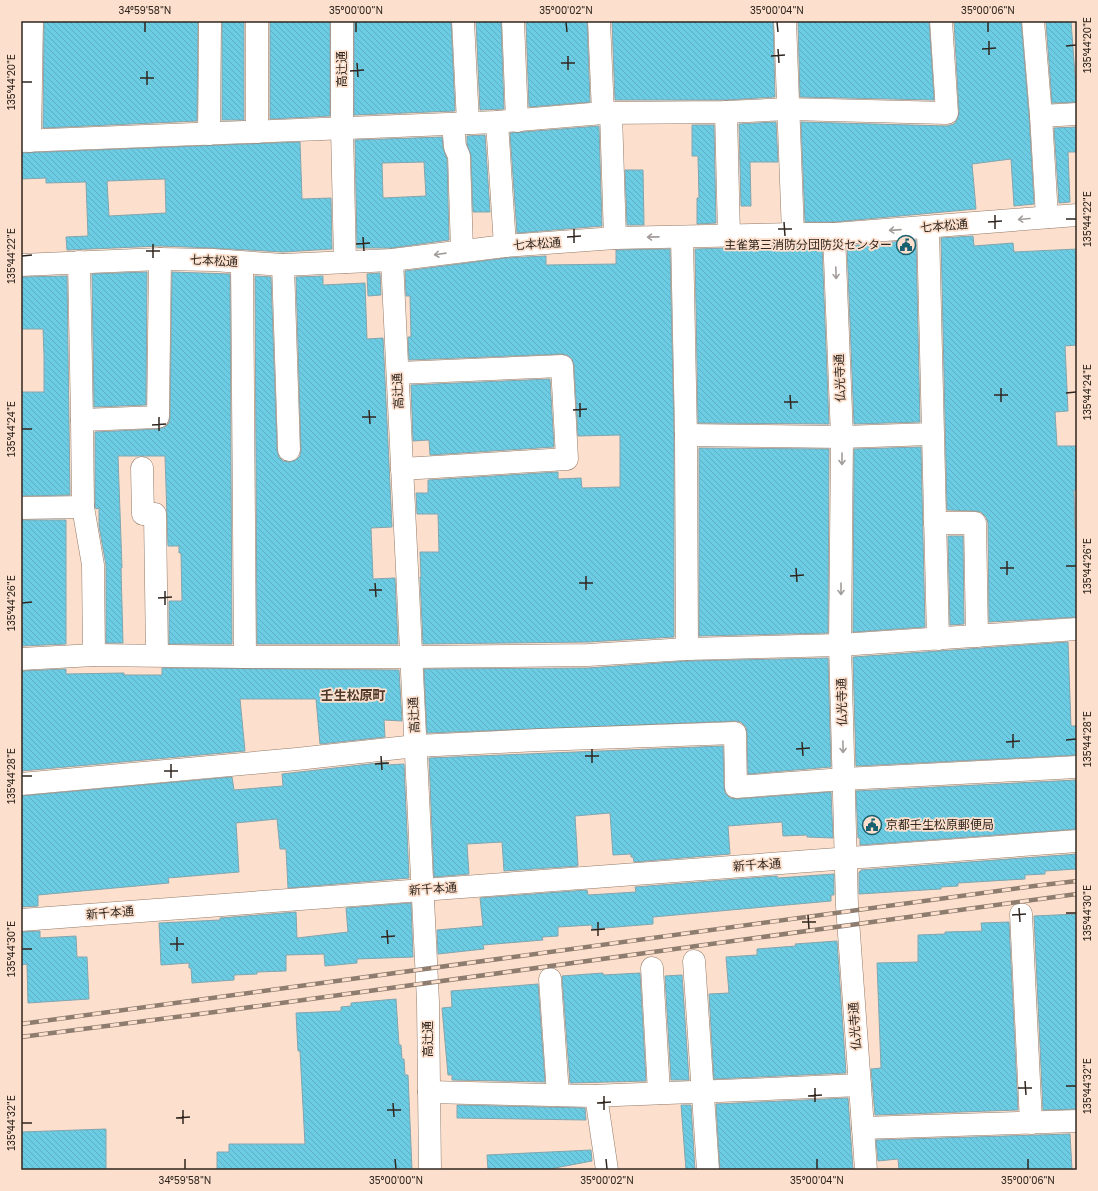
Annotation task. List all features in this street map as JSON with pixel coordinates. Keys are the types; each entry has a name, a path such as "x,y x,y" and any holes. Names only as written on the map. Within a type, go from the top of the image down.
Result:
{"street":[{"path":"32,21 26,141 507,121 607,113 726,112 788,109 947,113 941,21"},
{"path":"209,134 210,21"},
{"path":"257,21 257,132"},
{"name":"高辻通","path":"342,21 342,128 345,262"},
{"path":"462,251 459,156 455,147 461,123 463,21"},
{"path":"505,246 507,121 514,21"},
{"path":"599,21 607,113 615,238"},
{"path":"785,21 793,234"},
{"path":"1033,21 1041,116 1047,217"},
{"path":"726,112 729,236"},
{"path":"1041,116 1077,114"},
{"name":"七本松通","path":"21,264 160,259 213,260 283,265 392,260 505,246 615,238 834,234 928,228 1077,215"},
{"path":"928,228 938,639"},
{"name":"仏光寺通","path":"834,234 842,437 840,645 846,859 850,949 866,1170"},
{"path":"682,237 686,435 687,649"},
{"path":"82,420 158,417 160,259"},
{"name":"高辻通","path":"392,260 428,1002 430,1170"},
{"path":"79,262 83,508 93,565 94,655"},
{"path":"242,263 245,657"},
{"path":"283,265 289,450"},
{"path":"398,374 562,366 567,459 402,469"},
{"path":"686,435 842,437 932,434"},
{"path":"142,468 142,514 155,514 157,655"},
{"path":"21,508 83,508"},
{"path":"935,523 975,523 977,636"},
{"path":"21,659 94,655 245,657 588,655 687,649 840,645 1077,629"},
{"path":"21,784 282,761 416,746 735,733 736,787 844,779 1077,767"},
{"name":"新千本通","path":"21,920 1077,841"},
{"path":"1021,914 1031,1123"},
{"path":"694,961 708,1170"},
{"path":"652,968 660,1093"},
{"path":"550,979 558,1095"},
{"path":"429,1092 596,1096 860,1085"},
{"path":"596,1096 607,1170"},
{"path":"863,1128 1077,1121"}],"building":[{"path":"44,21 198,21 197,121 43,128"},
{"path":"222,21 244,21 244,120 222,120"},
{"path":"270,21 330,21 330,116 270,119"},
{"path":"354,21 451,21 455,111 354,115"},
{"path":"476,21 501,21 504,109 480,110"},
{"path":"526,21 587,21 590,102 529,107"},
{"path":"612,21 773,21 775,97 726,100 615,100"},
{"path":"798,21 929,21 934,100 800,97"},
{"path":"954,21 1021,21 1034,204 1014,206 1011,159 972,164 976,209 834,222 805,222 801,122 947,126 954,124 958,118 959,112"},
{"path":"1071,21 1077,102 1052,103 1046,22"},
{"path":"776,122 778,162 750,162 751,206 741,206 739,124"},
{"path":"692,125 714,125 716,223 697,224 697,198 699,198 698,156 692,156"},
{"path":"599,126 602,226 517,233 510,133"},
{"path":"1077,127 1077,152 1068,152 1070,202 1059,203 1054,128"},
{"path":"485,135 490,212 473,212 471,156 467,144 467,136"},
{"path":"442,137 443,148 447,159 449,240 391,248 357,248 355,140","holes":["424,162 426,196 383,198 382,163"]},
{"path":"300,142 302,199 331,198 332,249 283,252 160,246 67,250 66,237 88,236 86,182 46,183 46,178 21,179 21,153","holes":["165,179 166,213 109,216 107,181"]},
{"path":"625,170 643,170 644,225 627,225"},
{"path":"973,236 974,246 1013,243 1014,252 1077,249 1077,345 1065,346 1068,411 1055,412 1057,446 1076,446 1077,490 1074,490 1075,530 1077,530 1077,617 989,622 988,523 986,517 981,512 947,510 941,238"},
{"path":"916,240 920,422 854,424 847,246"},
{"path":"822,246 829,424 698,423 695,249"},
{"path":"670,249 674,435 674,637 588,642 423,644 420,552 439,552 438,514 417,514 416,493 428,493 428,480 558,472 558,479 581,478 582,488 620,487 620,435 578,436 574,365 572,359 567,355 409,360 408,337 411,337 410,296 406,296 405,271 506,258 546,256 546,265 616,264 616,250"},
{"path":"147,272 146,405 94,407 92,274"},
{"path":"172,272 230,274 232,644 169,644 169,601 182,601 181,553 179,553 179,546 168,546 165,456 118,456 123,643 106,643 106,565 99,526 99,508 96,509 95,506 95,432 158,429 165,427 169,423"},
{"path":"380,273 381,295 368,296 367,274"},
{"path":"67,276 70,495 21,496 21,392 44,392 44,355 43,329 21,329 21,277"},
{"path":"255,276 271,277 277,450 279,457 283,461 289,462 296,460 300,456 301,450 296,277 323,276 323,285 365,283 367,339 383,338 392,527 371,528 373,579 395,578 398,644 257,644"},
{"path":"550,379 554,447 430,455 429,440 413,441 411,385"},
{"path":"921,447 925,627 853,632 854,449"},
{"path":"699,448 829,449 828,633 699,636"},
{"path":"21,520 66,520 66,644 22,646"},
{"path":"948,536 963,536 964,624 950,625"},
{"path":"1068,642 1071,726 1077,726 1077,755 856,766 853,657"},
{"path":"828,658 831,767 748,774 746,727 741,722 735,721 427,733 424,669 588,668 688,661"},
{"path":"162,668 399,670 402,721 384,720 385,737 320,744 316,699 240,699 245,751 21,771 22,671 66,669 66,674 124,673 124,675 162,675"},
{"path":"723,746 724,787 725,793 730,798 737,799 831,792 833,838 807,837 807,835 783,836 782,822 728,826 730,854 634,862 631,854 613,855 610,813 575,816 578,866 504,871 502,842 467,844 469,874 434,877 429,758"},
{"path":"387,762 387,765 404,764 409,878 288,888 286,849 280,849 277,819 236,823 239,872 168,878 169,883 38,895 38,906 21,907 21,796 232,777 234,790 283,786 282,774"},
{"path":"1077,780 1077,829 860,845 860,838 858,838 856,791"},
{"path":"1077,854 1077,869 1045,871 1045,874 1025,875 1025,879 958,883 958,886 941,887 941,889 859,894 859,872 861,870"},
{"path":"834,874 834,895 831,895 831,901 653,917 653,924 592,929 592,925 558,927 558,936 542,937 543,940 483,945 484,949 438,954 437,930 483,926 480,898 587,890 588,895 636,892 635,887 777,876 778,878"},
{"path":"411,903 413,957 357,959 357,963 325,966 324,954 286,955 286,971 257,972 257,974 234,975 234,980 192,983 191,968 189,968 189,963 161,965 159,923 220,920 220,918 296,912 297,938 348,932 346,908"},
{"path":"1077,914 1077,1109 1043,1110 1034,916"},
{"path":"1009,922 1018,1110 875,1115 871,1069 881,1068 877,963 918,962 918,935 945,934 945,932 982,931 981,923"},
{"path":"40,931 40,938 76,936 77,957 87,957 89,999 28,1003 27,964 21,965 21,932"},
{"path":"837,941 846,1073 714,1079 709,994 729,993 726,957 757,955 757,949"},
{"path":"603,973 603,975 640,973 646,1081 570,1083 562,976"},
{"path":"682,975 689,1080 671,1080 665,976"},
{"path":"538,984 545,1082 452,1080 452,1075 448,1075 442,1008 452,1007 451,991"},
{"path":"396,999 399,1045 401,1045 402,1059 404,1059 405,1075 408,1075 412,1170 217,1170 217,1152 229,1152 229,1144 305,1144 300,1051 298,1051 296,1013 341,1011 341,1007 351,1006 351,1003"},
{"path":"848,1098 853,1170 720,1170 716,1104"},
{"path":"457,1105 585,1108 586,1120 457,1118"},
{"path":"681,1105 691,1105 695,1170 686,1170"},
{"path":"106,1129 106,1170 21,1170 21,1132"},
{"path":"1070,1134 1072,1170 899,1170 898,1159 878,1161 876,1140"},
{"path":"591,1150 592,1161 544,1170 488,1170 487,1155"}],"railway":[{"path":"21,1024 1077,881"},
{"path":"21,1037 215,1012 1077,894"}],"place":[{"name":"主雀第三消防分団防災センター","path":"906,245"},
{"name":"京都壬生松原郵便局","path":"872,825"}],"district":[{"name":"壬生松原町","path":"353,695"}]}
